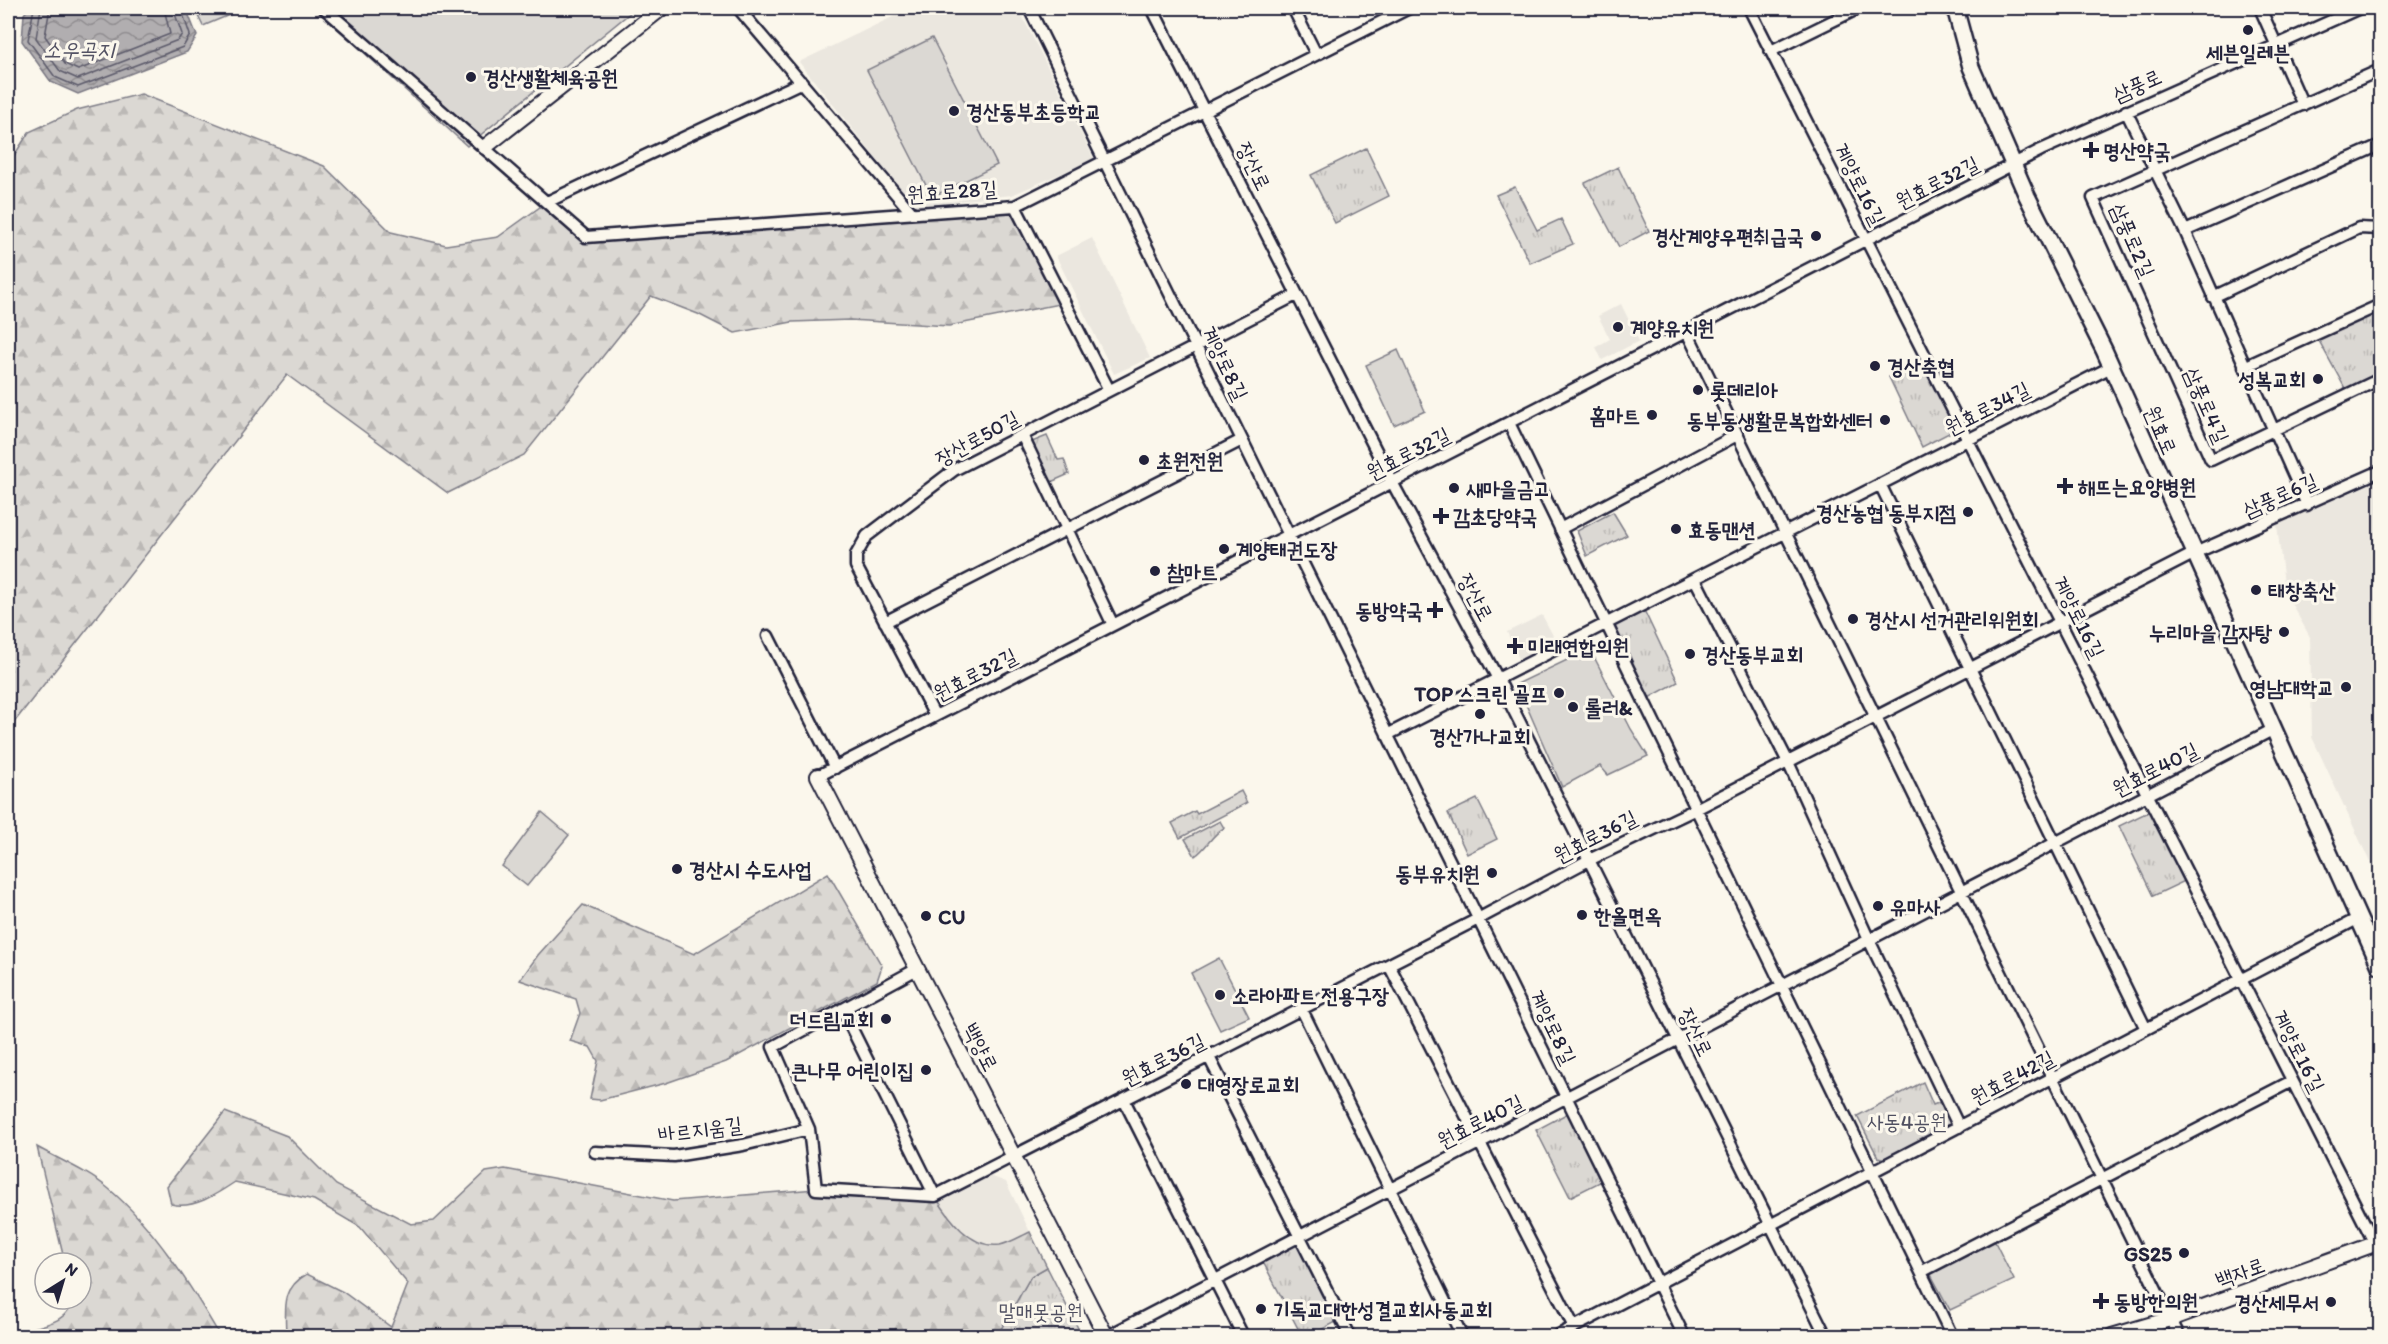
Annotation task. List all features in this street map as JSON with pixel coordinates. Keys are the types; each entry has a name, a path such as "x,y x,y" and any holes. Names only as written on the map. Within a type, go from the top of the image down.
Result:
{"main road":[{"name":"원효로","path":"1955,8 1971,67 2027,196 2111,367 2380,966"}],"street":[{"name":"원효로28길","path":"324,8 586,237 1015,206 1204,108 1409,8"},
{"path":"485,147 662,8"},
{"path":"738,8 912,213"},
{"name":"계양로8길","path":"1029,8 1684,1336"},
{"name":"장산로","path":"1152,8 1392,482 1498,679 1826,1336"},
{"path":"1293,8 1316,54"},
{"name":"계양로16길","path":"1749,8 2292,1081 2378,1243"},
{"path":"1771,51 1858,8"},
{"path":"2260,8 2303,105 2380,70"},
{"name":"삼풍로","path":"2015,164 2126,111 2360,8"},
{"path":"548,202 802,82"},
{"name":"삼풍로2길","path":"2150,326 2093,198 2303,105"},
{"path":"2126,111 2185,231 2307,505"},
{"path":"2185,231 2380,145"},
{"name":"원효로32길","path":"818,776 2015,164"},
{"path":"1015,206 1109,390"},
{"path":"2213,297 2359,228 2380,230"},
{"name":"장산로50길","path":"935,717 856,566 856,555 867,536 954,470 1296,295"},
{"path":"2244,367 2380,305"},
{"name":"삼풍로4길","path":"2150,326 2211,460 2380,379"},
{"path":"1687,332 2179,1336"},
{"name":"원효로34길","path":"1498,679 2111,367"},
{"path":"1509,423 1952,1336"},
{"path":"1022,435 1113,626"},
{"path":"1560,529 1737,435"},
{"path":"885,622 1242,440"},
{"name":"삼풍로6길","path":"2195,554 2380,471"},
{"path":"1880,484 2146,1029"},
{"name":"원효로36길","path":"935,1196 1478,920 1589,860 1788,762 2195,554"},
{"path":"1695,579 1788,762 1869,940 1959,1126"},
{"path":"768,636 835,768"},
{"path":"1388,735 1498,679"},
{"name":"원효로40길","path":"1107,1336 2274,729"},
{"name":"백양로","path":"818,776 1107,1336"},
{"name":"원효로42길","path":"1557,1336 2359,918"},
{"path":"1389,965 1575,1327"},
{"path":"843,1009 935,1196 816,1189 809,1129 773,1047 843,1009 918,969"},
{"path":"1302,1010 1462,1336"},
{"path":"1209,1057 1350,1336"},
{"path":"1921,1272 2292,1081"},
{"path":"1124,1100 1243,1336"},
{"name":"바르지움길","path":"595,1152 674,1156 743,1145 809,1129"},
{"name":"백자로","path":"2112,1336 2170,1319 2378,1243"}],"shaded area":[{"name":"경산동부초등학교","path":"911,8 1018,8 1094,159 1012,195 914,206 799,62"},
{"path":"1092,238 1150,358 1114,374 1056,256"},
{"name":"계양유치원","path":"1621,304 1639,341 1602,360 1596,347 1610,339 1598,316"},
{"name":"영남대학교","path":"2380,480 2380,884 2312,737 2310,637 2285,592 2277,525"},
{"path":"1542,615 1556,641 1519,659 1507,632"},
{"path":"982,1173 1006,1182 1030,1232 1000,1245 981,1243 966,1234 945,1213 935,1196"}],"green space":[{"path":"194,8 246,8 203,26"},
{"name":"경산생활체육공원","path":"315,8 636,8 467,146"},
{"path":"932,38 997,165 932,197 867,70"},
{"path":"141,94 324,166 391,232 446,245 498,237 547,202 586,237 1015,206 1064,303 949,326 850,320 792,322 735,333 698,314 651,296 524,455 448,493 287,375 8,730 8,165 29,132 77,110"},
{"path":"1366,148 1389,196 1335,223 1311,175"},
{"path":"1618,167 1649,231 1619,247 1585,183"},
{"path":"1515,187 1537,230 1561,219 1573,244 1530,263 1496,195"},
{"path":"2380,308 2380,373 2346,390 2317,337"},
{"path":"1398,350 1425,411 1394,425 1366,365"},
{"path":"1926,360 1954,423 1949,433 1922,447 1889,377"},
{"path":"1047,436 1058,460 1064,459 1069,474 1051,482 1032,442"},
{"path":"1613,512 1627,535 1587,556 1577,531"},
{"path":"1643,608 1678,682 1645,700 1612,630 1617,622"},
{"name":"롤러&","path":"1590,649 1631,729 1648,756 1608,775 1600,766 1562,787 1517,684"},
{"path":"1241,791 1247,803 1180,838 1172,823 1195,811 1197,814"},
{"path":"1477,799 1497,839 1467,854 1448,813"},
{"path":"2152,810 2187,880 2153,896 2119,826"},
{"path":"542,812 569,835 527,886 502,866"},
{"path":"1220,821 1224,828 1195,856 1185,839"},
{"path":"828,873 882,966 877,981 726,1062 666,1083 600,1100 590,1099 598,1061 590,1047 570,1041 580,1013 576,999 520,980 538,955 583,905 694,954"},
{"name":"소라아파트 전용구장","path":"1219,958 1249,1017 1220,1030 1191,973"},
{"name":"사동4공원","path":"1923,1082 1933,1105 1945,1100 1957,1126 1889,1160 1878,1157 1857,1116"},
{"path":"225,1112 287,1136 336,1185 411,1224 434,1221 486,1172 505,1169 673,1201 816,1189 935,1196 954,1222 979,1242 1000,1245 1030,1232 1047,1267 1031,1276 997,1336 290,1336 286,1333 287,1299 293,1285 307,1274 343,1292 391,1327 408,1284 360,1227 314,1200 235,1182 213,1196 196,1203 171,1204 167,1186"},
{"path":"1570,1112 1604,1180 1570,1197 1536,1130"},
{"path":"37,1147 93,1177 126,1204 170,1258 220,1336 8,1336 46,1325 64,1316 68,1311 93,1311 93,1251 62,1251"},
{"path":"1298,1240 1340,1320 1309,1336 1302,1336 1262,1260"},
{"path":"1994,1240 2014,1280 1950,1310 1929,1271"},
{"name":"말매못공원","path":"1047,1267 1082,1336 997,1336 1031,1276"}],"water":[{"name":"소우곡지","path":"29,8 186,8 197,36 187,52 78,94 51,82 22,41 24,14"}],"place":[{"name":"세븐일레븐","path":"2248,30"},
{"name":"경산생활체육공원","path":"471,77"},
{"name":"경산동부초등학교","path":"954,111"},
{"name":"명산약국","path":"2091,150"},
{"name":"경산계양우편취급국","path":"1816,236"},
{"name":"계양유치원","path":"1618,327"},
{"name":"경산축협","path":"1875,366"},
{"name":"성복교회","path":"2318,379"},
{"name":"롯데리아","path":"1698,390"},
{"name":"홈마트","path":"1652,415"},
{"name":"동부동생활문복합화센터","path":"1885,420"},
{"name":"초원전원","path":"1144,460"},
{"name":"해뜨는요양병원","path":"2065,486"},
{"name":"새마을금고","path":"1454,488"},
{"name":"경산농협 동부지점","path":"1968,512"},
{"name":"감초당약국","path":"1441,516"},
{"name":"효동맨션","path":"1676,529"},
{"name":"계양태권도장","path":"1224,549"},
{"name":"참마트","path":"1155,571"},
{"name":"태창축산","path":"2256,590"},
{"name":"동방약국","path":"1435,610"},
{"name":"경산시 선거관리위원회","path":"1853,619"},
{"name":"누리마을 감자탕","path":"2284,632"},
{"name":"미래연합의원","path":"1515,646"},
{"name":"경산동부교회","path":"1690,654"},
{"name":"영남대학교","path":"2346,687"},
{"name":"TOP 스크린 골프","path":"1559,693"},
{"name":"롤러&","path":"1573,707"},
{"name":"경산가나교회","path":"1480,714"},
{"name":"경산시 수도사업","path":"677,869"},
{"name":"동부유치원","path":"1492,873"},
{"name":"유마사","path":"1878,906"},
{"name":"한올면옥","path":"1582,915"},
{"name":"CU","path":"926,916"},
{"name":"소라아파트 전용구장","path":"1220,995"},
{"name":"더드림교회","path":"886,1019"},
{"name":"큰나무 어린이집","path":"926,1070"},
{"name":"대영장로교회","path":"1186,1084"},
{"name":"GS25","path":"2184,1253"},
{"name":"동방한의원","path":"2101,1301"},
{"name":"경산세무서","path":"2331,1302"},
{"name":"기독교대한성결교회사동교회","path":"1261,1309"}]}
